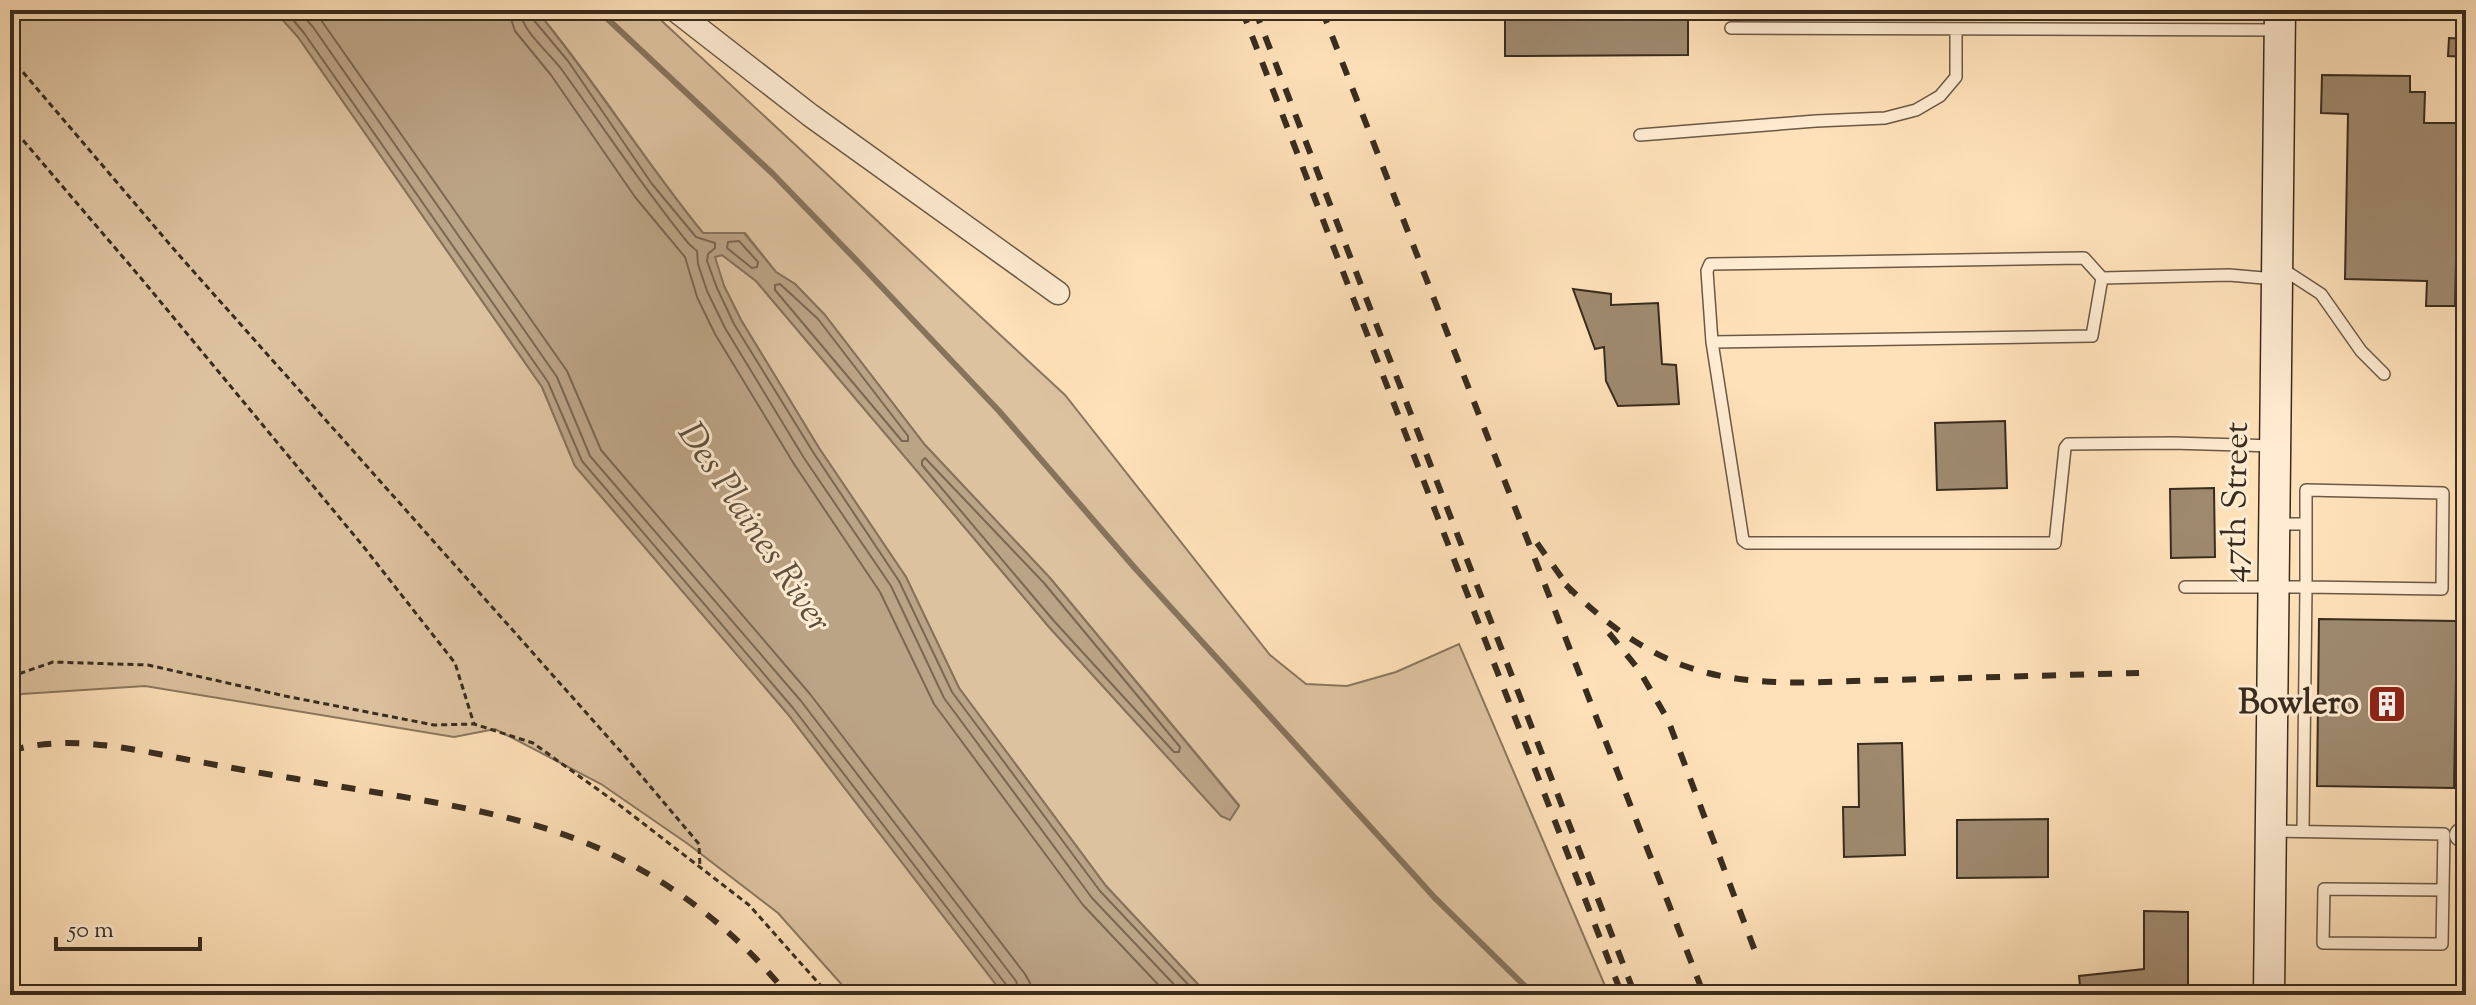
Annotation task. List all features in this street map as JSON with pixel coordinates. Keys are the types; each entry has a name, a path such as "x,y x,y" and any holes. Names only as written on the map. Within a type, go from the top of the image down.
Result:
{"main road":[{"name":"47th Street","path":"2269,995 2280,20"}],"street":[{"path":"675,10 810,115 1058,293"}],"lane":[{"path":"1731,28 1956,29 2280,20"},
{"path":"1640,135 1885,118 1916,110 1940,96 1956,77 1956,29"},
{"path":"2275,446 2068,444 2065,448 2055,543 1747,543 1743,540 1712,342 1707,271 1710,264 2084,258 2102,278 2277,272 2321,294 2361,351 2384,374"},
{"path":"1712,342 2092,336 2102,278"},
{"path":"2185,587 2306,587 2442,589 2443,493 2306,490 2306,587 2303,831"},
{"path":"2274,524 2306,524"},
{"path":"2466,721 2466,804"},
{"path":"2271,831 2444,834 2443,890 2442,944 2323,943 2324,889 2443,890"}],"path":[{"path":"10,57 178,254 622,753 699,844 700,867"},
{"path":"10,125 363,546 455,663 474,724"},
{"path":"10,677 53,662 148,665 434,725 474,724 533,743 749,905 829,995"}],"shaded area":[{"path":"10,10 274,10 298,37 542,387 575,466 787,713 1004,995 851,995 778,913 688,844 601,784 495,729 454,737 145,686 22,694 10,698"},
{"path":"536,10 650,10 1065,395 1270,655 1306,684 1347,686 1396,672 1459,644 1609,995 1208,995 1106,886 959,688 906,577 819,448 741,320 714,257 722,255 756,281 1049,627 1221,816 1230,819 1239,805 1050,578 925,445 824,314 795,284 776,272 745,233 703,233"}],"water":[{"name":"Des Plaines River","path":"274,10 536,10 703,233 744,233 776,272 795,284 824,314 925,445 1050,578 1239,806 1230,820 1221,816 1049,627 756,281 722,255 715,257 724,286 741,320 819,448 906,577 959,688 1106,886 1208,995 1004,995 787,713 575,466 542,387 298,37"}],"building":[{"path":"1520,10 1688,10 1688,55 1505,56 1505,14 1520,14"},
{"path":"2449,38 2466,39 2466,57 2448,56"},
{"path":"2322,75 2410,76 2410,92 2425,92 2424,123 2459,123 2455,306 2426,306 2427,281 2345,279 2348,114 2321,113"},
{"path":"1573,289 1611,294 1611,305 1658,303 1662,364 1676,365 1679,404 1618,406 1606,381 1604,347 1595,349"},
{"path":"2005,421 2007,488 1937,490 1935,423"},
{"path":"2214,488 2215,557 2171,558 2170,489"},
{"name":"Bowlero","path":"2319,619 2457,621 2454,788 2317,786"},
{"path":"1902,743 1905,855 1844,857 1843,807 1859,807 1858,744"},
{"path":"2048,819 2048,877 1957,878 1957,820"},
{"path":"2144,911 2188,912 2188,995 2081,995 2079,976 2144,969"}],"waterway":[{"path":"598,10 773,174 860,264 999,411 1134,567 1435,898 1534,995"}],"railway":[{"path":"1242,10 1622,995"},
{"path":"1255,10 1635,995"},
{"path":"1322,10 1704,995"},
{"path":"1537,543 1572,592"},
{"path":"1566,585 1607,622 1652,651 1685,666 1735,678 1813,682 2139,673"},
{"path":"1609,633 1639,670 1668,720 1758,959"},
{"path":"10,751 75,743 119,747 450,805 563,834 625,861 677,892 747,950 788,995"}],"place":[{"name":"Bowlero","path":"2387,704"}]}
